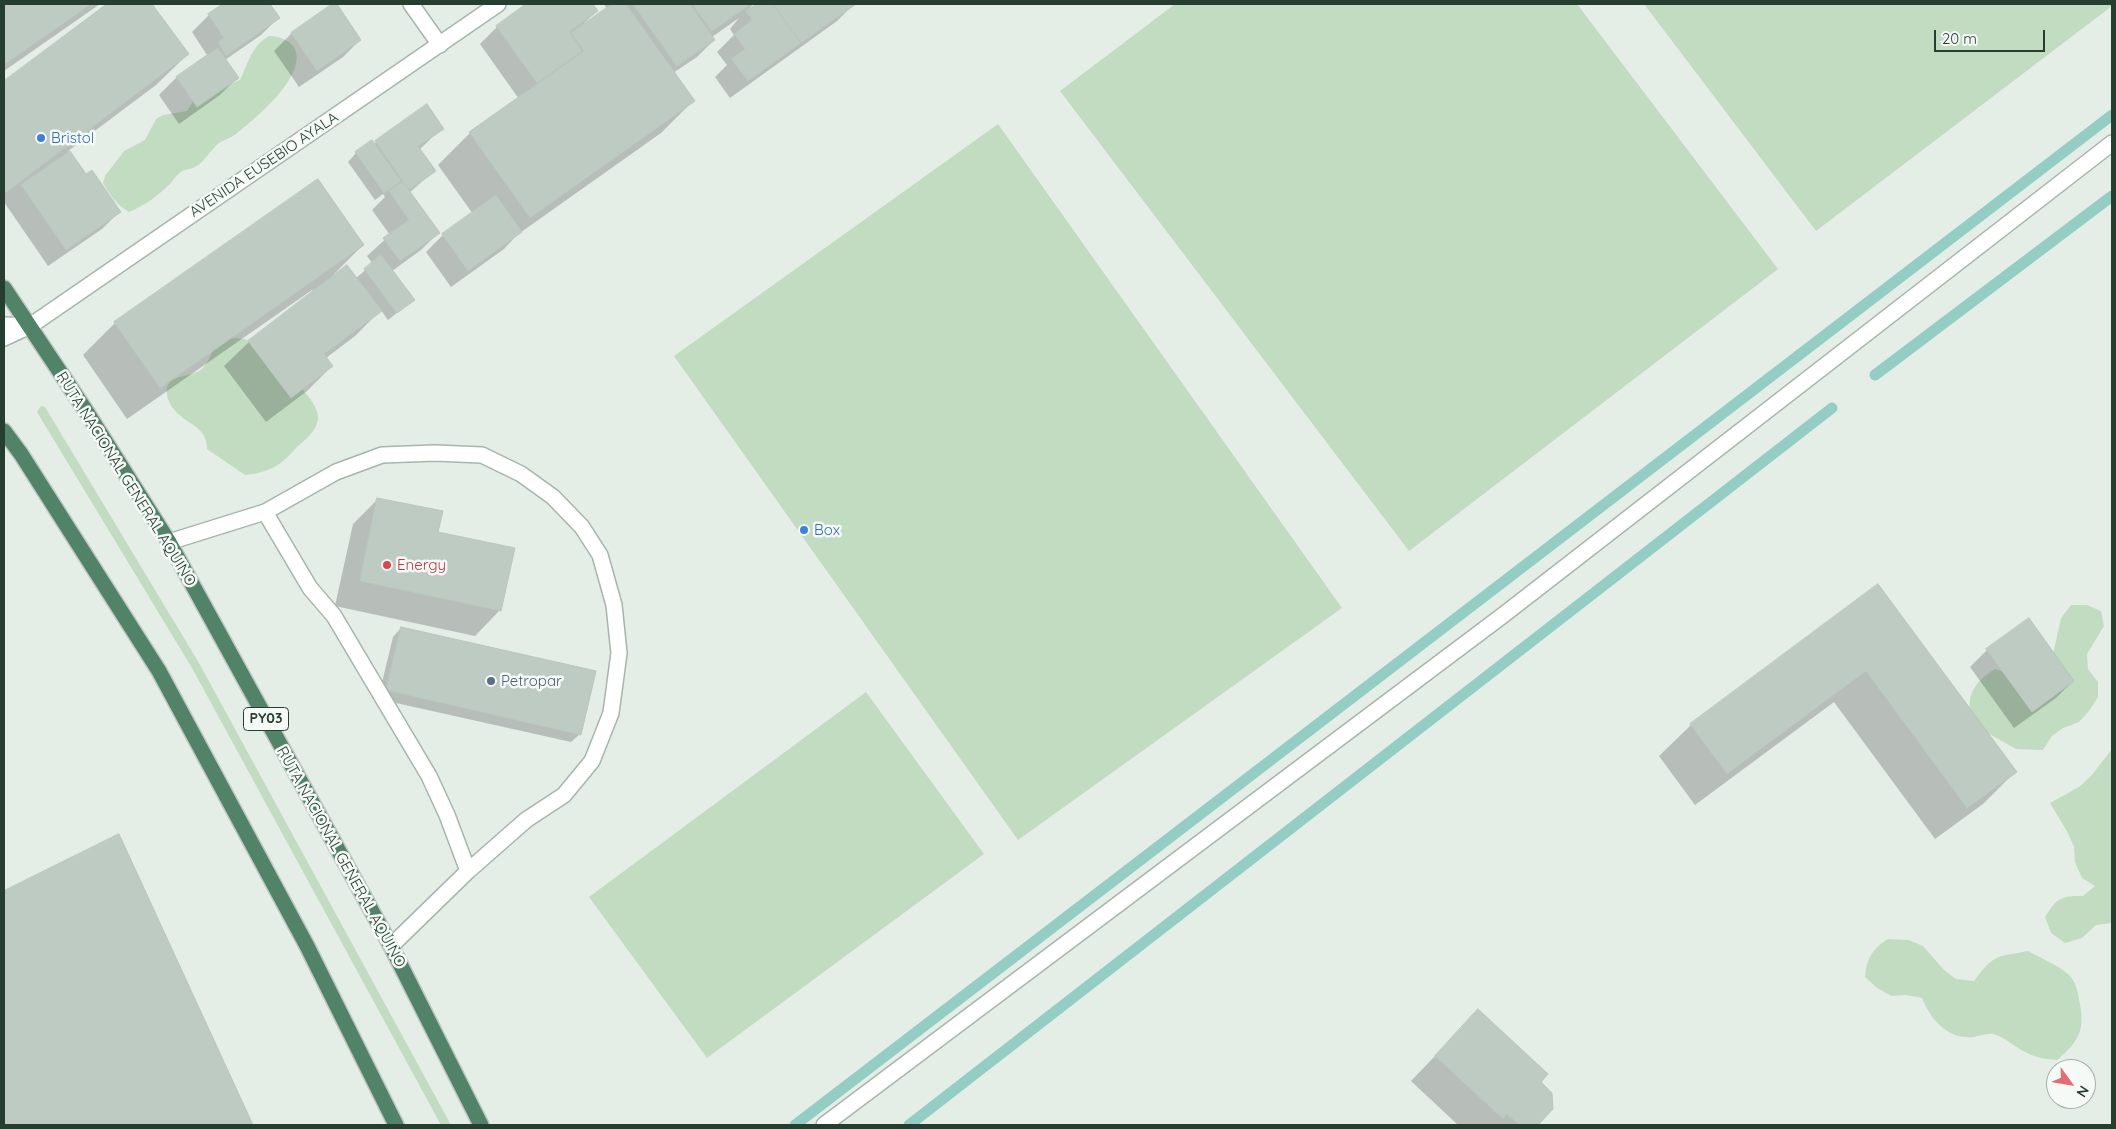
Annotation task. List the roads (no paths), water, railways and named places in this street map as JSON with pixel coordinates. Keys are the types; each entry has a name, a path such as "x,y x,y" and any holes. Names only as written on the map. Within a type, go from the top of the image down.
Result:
{"highway":[{"name":"RUTA NACIONAL GENERAL AQUINO","path":"4,288 169,542 390,946 481,1125"},
{"path":"4,431 21,454 159,672 307,946 396,1125"}],"street":[{"path":"411,4 440,45"},
{"name":"AVENIDA EUSEBIO AYALA","path":"4,338 30,326 498,4"},
{"path":"824,1125 1502,616 2112,143"},
{"path":"4,325 30,326"},
{"path":"169,542 266,512 336,472 382,456 435,453 482,455 521,474 553,497 582,527 600,555 614,604 619,653 611,713 592,761 564,795 526,820 468,871 390,946"},
{"path":"266,512 310,588 334,616 429,776 447,815 468,871"}],"waterway":[{"path":"795,1125 2112,115"},
{"path":"1875,375 2112,196"},
{"path":"909,1125 1832,408"}],"place":[{"name":"Bristol","path":"41,138"},
{"name":"Box","path":"804,530"},
{"name":"Energy","path":"387,565"},
{"name":"Petropar","path":"491,681"}]}
